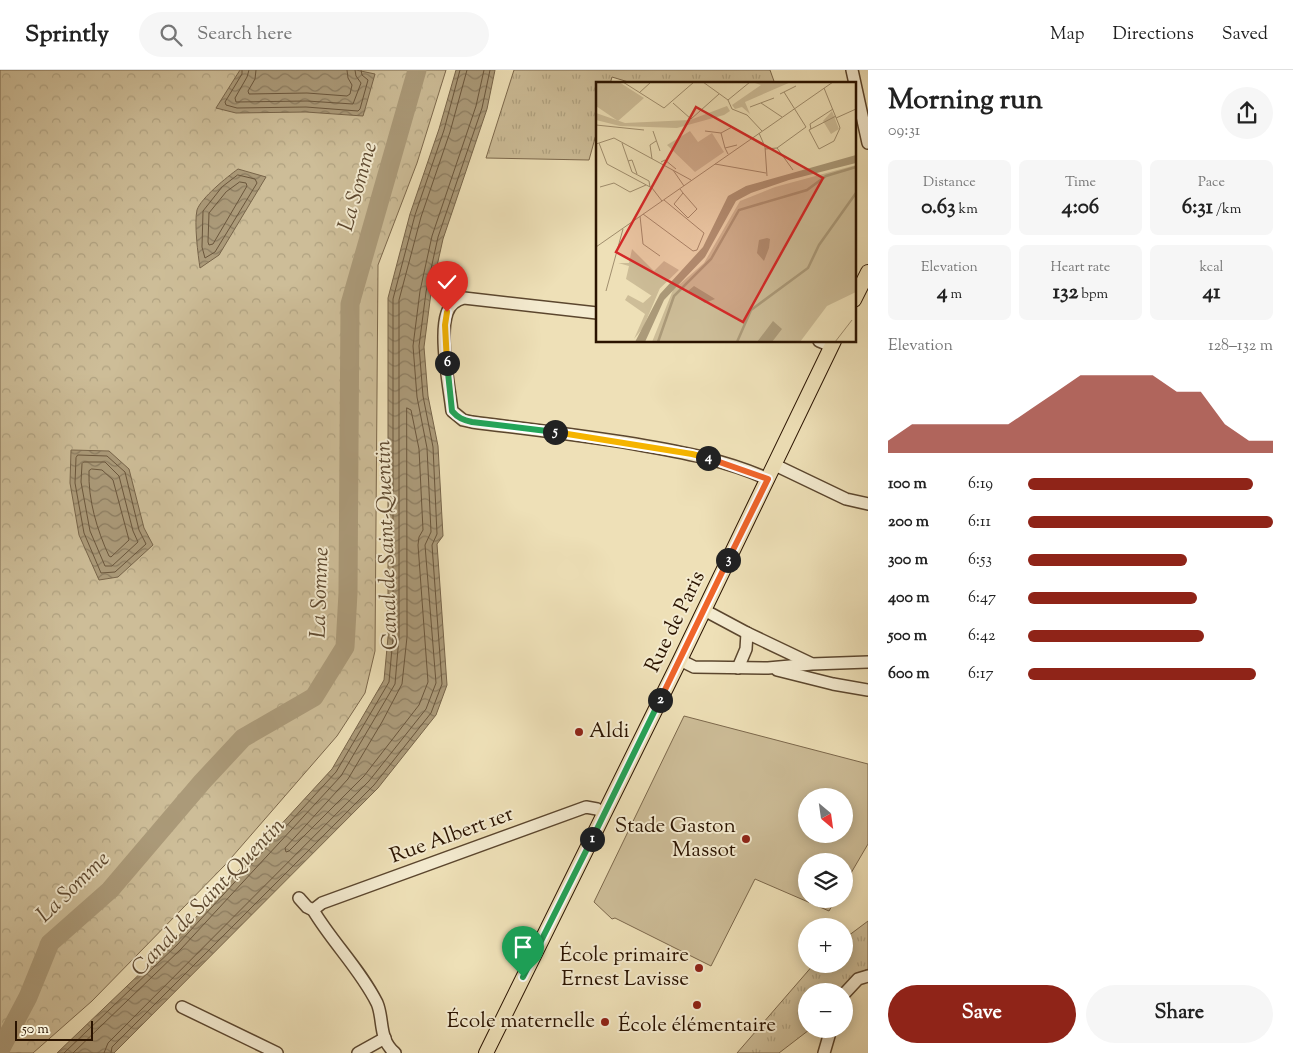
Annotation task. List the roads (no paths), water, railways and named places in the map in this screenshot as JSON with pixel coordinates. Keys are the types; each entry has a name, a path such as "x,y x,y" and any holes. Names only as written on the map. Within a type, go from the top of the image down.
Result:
{"main road":[{"path":"856,296 868,272"},
{"name":"Rue de Paris","path":"486,1053 775,465 828,343"}],"street":[{"path":"856,88 868,142"},
{"path":"596,313 464,298 453,303 447,312 445,325 452,411 463,420 592,437 692,454 734,466 768,479"},
{"path":"775,465 846,499 868,504"},
{"path":"704,610 812,664"},
{"path":"738,668 746,649 747,633"},
{"path":"680,660 694,667 738,668 868,662"},
{"path":"768,668 833,684 868,690"},
{"name":"Rue Albert 1er","path":"313,910 322,903 586,806 597,809 604,814"},
{"path":"299,898 307,907 313,910 369,990 378,1006 381,1028 385,1038 391,1050 396,1053"},
{"path":"853,984 858,979 868,976"},
{"path":"182,1007 277,1053"},
{"path":"358,1053 385,1038"},
{"path":"824,1053 828,1038"}],"water":[{"path":"240,70 356,70 375,74 363,116 306,112 236,113 216,108"},
{"name":"Canal de Saint-Quentin","path":"456,70 495,70 487,109 443,239 431,293 424,347 428,396 438,446 443,536 437,544 447,685 436,715 378,788 114,1053 57,1053 173,942 332,769 384,680 388,637 388,298 410,214 439,129"},
{"path":"238,169 266,177 219,255 200,268 196,231 197,210 199,205 221,182"},
{"path":"71,450 109,451 129,469 144,528 153,545 118,577 99,580 79,535 70,483"}],"waterway":[{"name":"La Somme","path":"0,1050 28,997 50,943 110,890 202,782 243,738 314,697 345,647 348,593 350,304 417,70"}],"place":[{"name":"Aldi","path":"579,732"},
{"name":"Stade Gaston Massot","path":"746,839"},
{"name":"École primaire Ernest Lavisse","path":"699,968"},
{"name":"École élémentaire","path":"697,1005"},
{"name":"École maternelle","path":"605,1022"}]}
